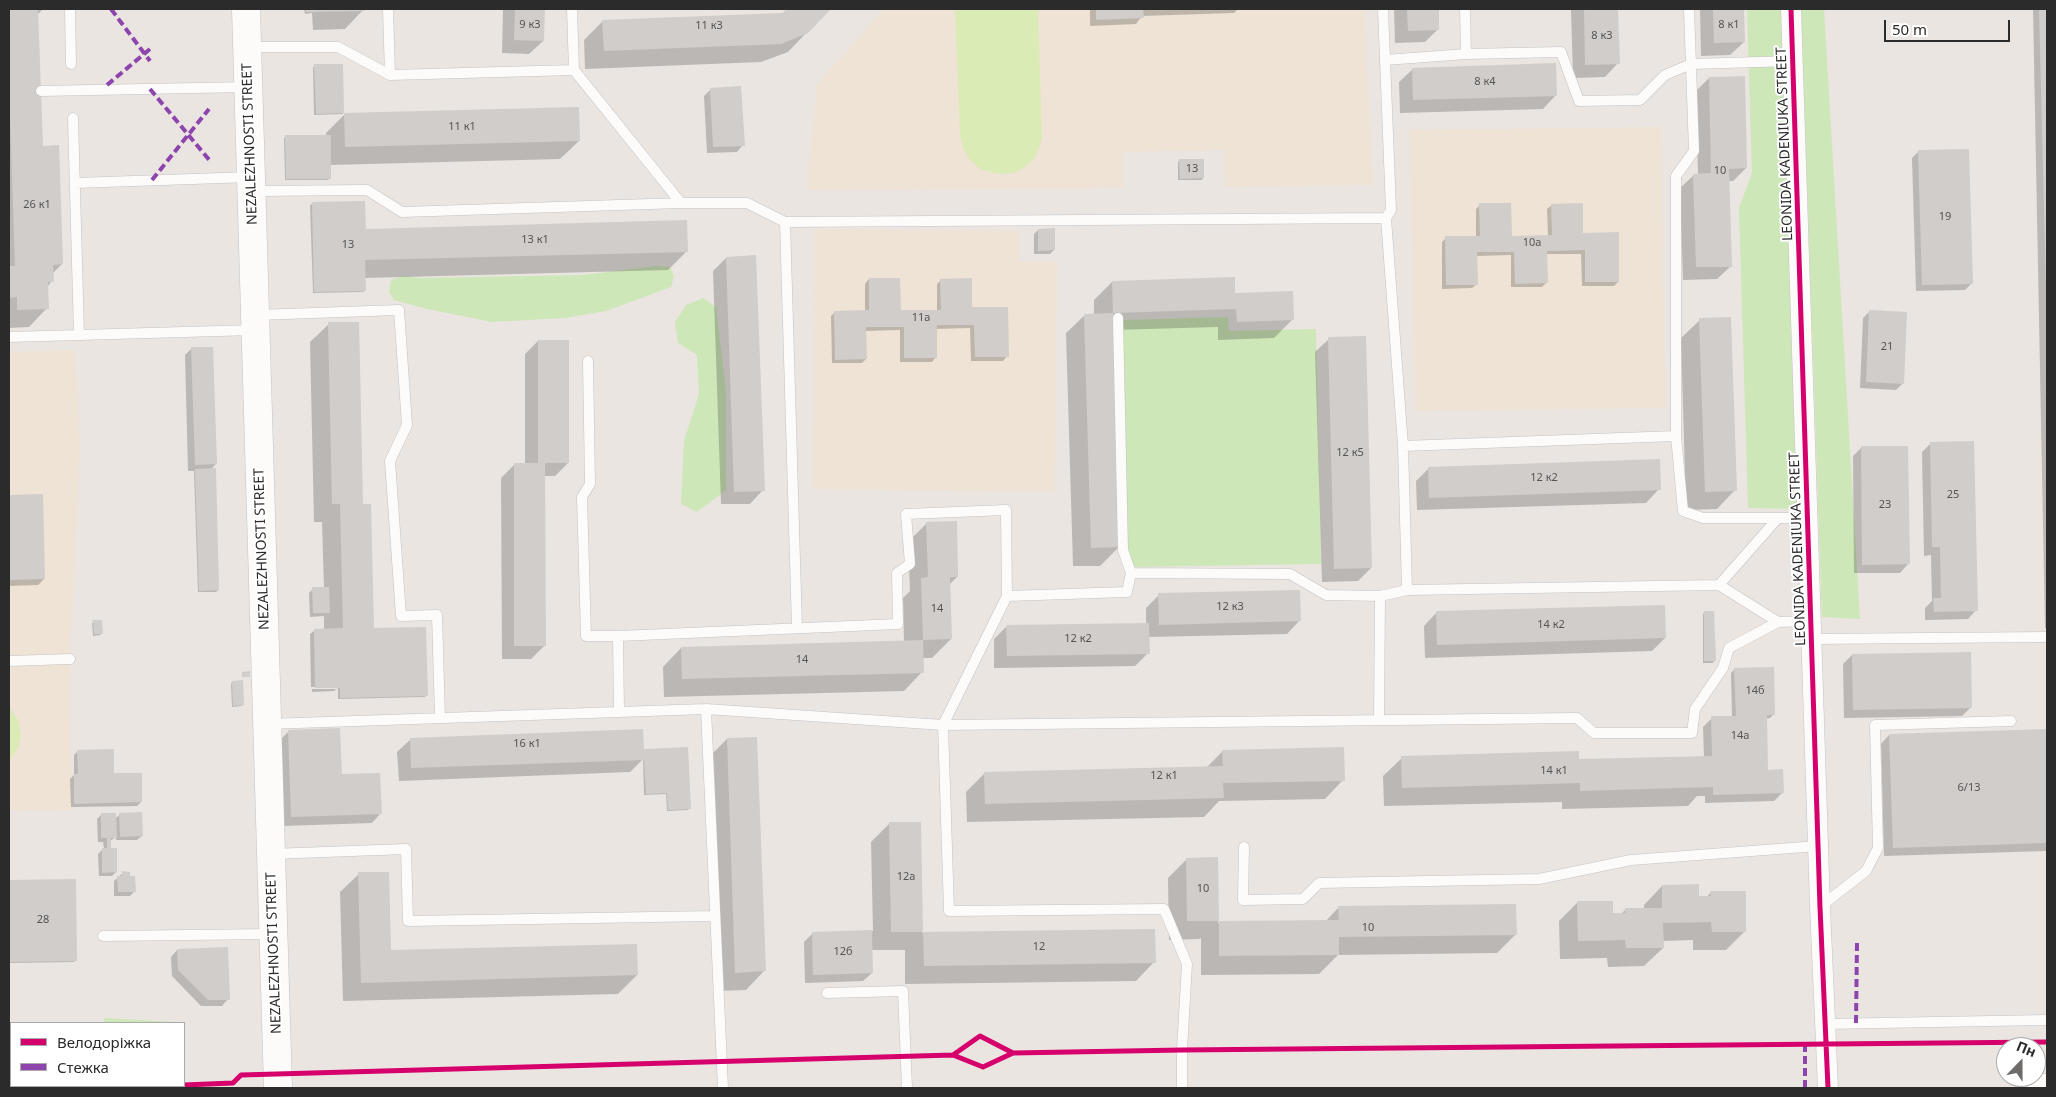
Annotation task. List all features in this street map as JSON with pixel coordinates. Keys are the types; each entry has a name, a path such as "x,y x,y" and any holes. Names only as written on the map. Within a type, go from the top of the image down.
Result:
{"main road":[{"name":"NEZALEZHNOSTI STREET","path":"246,9 278,1088"},
{"path":"2042,1088 2047,1088"}],"street":[{"name":"LEONIDA KADENIUKA STREET","path":"1792,9 1820,907 1828,1088"}],"lane":[{"path":"70,9 71,64"},
{"path":"388,9 390,75"},
{"path":"572,9 574,70 681,203"},
{"path":"1383,9 1391,210 1386,218 1403,446 1407,590"},
{"path":"1465,9 1466,54"},
{"path":"1689,9 1694,151 1676,176 1676,436 1683,510 1703,518 1808,518"},
{"path":"247,47 338,47 390,75 574,70"},
{"path":"1385,60 1466,54 1561,52 1578,101 1640,100 1665,75 1691,64 1793,61"},
{"path":"41,91 248,86"},
{"path":"73,118 79,335"},
{"path":"75,183 251,184 367,190 402,212 746,202 785,222 1386,218"},
{"path":"785,222 797,628"},
{"path":"9,337 79,335 399,310 407,425 390,461 401,616 437,616 440,718"},
{"path":"1006,596 1127,592 1131,573 1123,550 1118,318"},
{"path":"588,361 590,484 582,497 586,636 898,624 897,573 910,564 906,514 1006,510 1006,596 943,726 949,911 1164,908 1187,964 1182,1050 1182,1088"},
{"path":"1403,446 1676,436"},
{"path":"1719,585 1778,518"},
{"path":"1131,573 1290,574 1326,594 1380,596 1407,590 1719,585 1778,622 1811,630 2047,637"},
{"path":"1379,720 1380,596"},
{"path":"267,724 706,709 943,726 1577,718 1594,734 1692,733 1695,709 1723,668 1729,648 1778,622"},
{"path":"618,636 620,712"},
{"path":"9,661 70,659"},
{"path":"706,709 723,1088"},
{"path":"1820,907 1866,871 1878,848 1875,725 2011,721"},
{"path":"1244,847 1243,900 1303,899 1320,882 1539,880 1631,860 1818,846"},
{"path":"271,854 406,849 408,921 715,916"},
{"path":"103,936 274,934"},
{"path":"827,993 903,991 907,1088"},
{"path":"1825,1024 2047,1020"}],"shaded area":[{"path":"884,9 1364,9 1373,185 1225,187 1224,150 1123,152 1123,188 807,190 817,84"},
{"path":"1661,127 1665,408 1415,411 1410,130"},
{"path":"814,229 1019,231 1019,262 1057,262 1055,492 813,489"},
{"path":"75,350 80,446 70,659 72,810 9,811 9,352"}],"green space":[{"path":"955,9 1038,9 1042,139 1035,158 1025,167 1013,173 999,174 980,169 970,160 963,148 960,135"},
{"path":"1747,9 1782,9 1797,509 1748,508 1739,208 1752,173"},
{"path":"1801,9 1824,9 1860,619 1822,617"},
{"path":"656,266 670,267 674,276 671,287 606,311 565,318 492,322 427,309 394,300 389,292 391,280 403,276 420,278 583,275"},
{"path":"703,298 716,307 726,391 726,490 697,512 681,504 684,441 699,394 697,355 678,343 675,322 686,305"},
{"path":"1228,317 1229,331 1316,329 1321,564 1126,567 1121,320"},
{"path":"9,706 18,720 21,734 18,748 9,761"},
{"path":"104,1018 175,1022 104,1022"}],"building":[{"path":"9,9 38,9 43,146 59,145 63,264 53,265 54,282 48,282 49,309 17,310 17,297 9,298 9,266 15,266 9,85"},
{"path":"306,9 364,9 365,11 306,12"},
{"path":"515,9 545,9 544,41 514,40"},
{"path":"787,9 831,9 808,33 781,44 604,51 602,20 783,13"},
{"path":"1096,9 1143,9 1144,18 1096,20"},
{"path":"1407,9 1439,9 1439,30 1408,31"},
{"path":"1584,9 1618,9 1620,64 1585,65"},
{"path":"1713,9 1744,9 1745,42 1714,43"},
{"path":"2039,9 2047,9 2047,289 2046,289"},
{"path":"1556,63 1557,96 1413,100 1412,68"},
{"path":"314,64 343,64 344,113 316,114"},
{"path":"1745,76 1747,168 1729,169 1732,267 1696,267 1693,174 1711,173 1709,77"},
{"path":"741,86 745,146 713,147 710,88"},
{"path":"579,107 580,141 345,147 344,113"},
{"path":"285,135 331,135 331,179 286,179"},
{"path":"1969,149 1973,284 1922,285 1918,150"},
{"path":"1179,159 1204,159 1204,178 1180,179"},
{"path":"365,201 366,229 687,220 688,252 365,260 366,291 314,292 312,202"},
{"path":"1479,203 1511,203 1512,236 1552,235 1551,204 1583,203 1583,233 1619,232 1619,282 1585,282 1585,250 1547,251 1548,283 1515,284 1514,252 1477,252 1478,285 1446,285 1445,236 1480,236"},
{"path":"1055,228 1055,250 1038,251 1038,229"},
{"path":"756,255 765,491 734,492 726,257"},
{"path":"1235,277 1235,293 1293,291 1294,320 1237,322 1236,309 1113,313 1112,281"},
{"path":"869,278 900,278 901,310 941,310 940,279 972,278 972,307 1008,307 1009,357 975,357 974,325 937,325 937,358 904,358 904,327 866,327 867,359 835,360 834,311 869,310"},
{"path":"1869,310 1907,312 1904,384 1866,382"},
{"path":"1113,313 1120,547 1091,548 1084,314"},
{"path":"1731,317 1737,491 1705,492 1699,318"},
{"path":"328,322 359,322 363,504 371,504 374,628 426,627 428,696 340,698 340,688 315,688 314,629 343,628 340,504 332,504"},
{"path":"1366,336 1372,568 1334,569 1328,337"},
{"path":"538,340 569,340 569,463 545,463 546,646 514,646 514,463 538,463"},
{"path":"191,347 213,347 217,464 195,465"},
{"path":"1974,441 1978,611 1934,612 1933,598 1941,598 1940,547 1932,547 1930,442"},
{"path":"1861,446 1908,446 1910,564 1862,565"},
{"path":"1660,459 1661,490 1429,498 1428,467"},
{"path":"216,468 219,590 199,591 195,469"},
{"path":"43,494 45,579 9,580 9,495"},
{"path":"957,521 958,577 950,577 952,639 923,640 921,578 928,577 926,522"},
{"path":"312,587 329,587 330,613 313,613"},
{"path":"1300,590 1301,621 1159,625 1158,593"},
{"path":"1665,605 1666,638 1437,645 1436,611"},
{"path":"1704,611 1714,611 1716,661 1704,661"},
{"path":"93,620 102,620 103,634 94,634"},
{"path":"1149,623 1150,654 1007,656 1006,625"},
{"path":"923,640 924,673 682,679 681,647"},
{"path":"1971,652 1972,708 1853,710 1852,654"},
{"path":"1774,667 1775,715 1767,715 1768,770 1783,769 1784,793 1713,795 1713,787 1580,791 1580,783 1402,788 1401,756 1579,751 1579,759 1712,756 1711,716 1736,716 1734,668"},
{"path":"250,671 250,677 242,677 242,672"},
{"path":"243,680 244,705 233,706 232,681"},
{"path":"340,728 342,774 380,773 382,814 291,817 288,730"},
{"path":"643,729 644,749 688,747 691,809 668,810 667,793 646,794 644,760 411,768 410,738"},
{"path":"2047,729 2047,843 1893,848 1889,734"},
{"path":"757,737 766,971 735,973 727,738"},
{"path":"1344,747 1345,781 1223,783 1224,798 985,804 984,772 1223,766 1222,750"},
{"path":"114,749 114,773 142,773 142,802 74,804 74,774 78,774 77,750"},
{"path":"142,812 143,836 120,837 119,813"},
{"path":"101,813 116,813 117,838 111,838 111,848 117,848 117,872 102,873 102,848 107,848 107,838 101,838"},
{"path":"889,822 921,822 923,932 891,932"},
{"path":"1218,857 1219,921 1187,921 1186,858"},
{"path":"122,871 130,872 130,876 135,876 136,892 118,892 117,876 122,876"},
{"path":"358,872 389,872 391,950 637,944 638,975 361,983"},
{"path":"76,879 77,961 9,962 9,880"},
{"path":"1699,884 1699,896 1711,896 1710,891 1746,891 1746,932 1712,932 1711,922 1663,923 1664,948 1626,948 1625,940 1578,941 1577,901 1613,901 1613,913 1625,913 1625,908 1662,908 1662,885"},
{"path":"1516,904 1517,935 1339,937 1339,955 1219,956 1219,921 1339,920 1338,906"},
{"path":"1155,929 1156,963 924,966 923,932"},
{"path":"872,930 873,973 813,975 812,932"},
{"path":"228,947 230,1000 208,1000 178,970 177,949"}],"marked path":[{"path":"111,9 150,61"},
{"path":"107,85 150,49"},
{"path":"150,89 211,162"},
{"path":"152,180 209,109"},
{"path":"1856,1023 1857,943"},
{"path":"1805,1044 1805,1088"},
{"path":"107,1088 137,1087"}],"cycle path":[{"path":"1791,9 1820,907 1828,1088"},
{"path":"953,1055 980,1036 1013,1053"},
{"path":"185,1085 233,1083 241,1075 953,1055 983,1067 1013,1053 2047,1042"}]}
